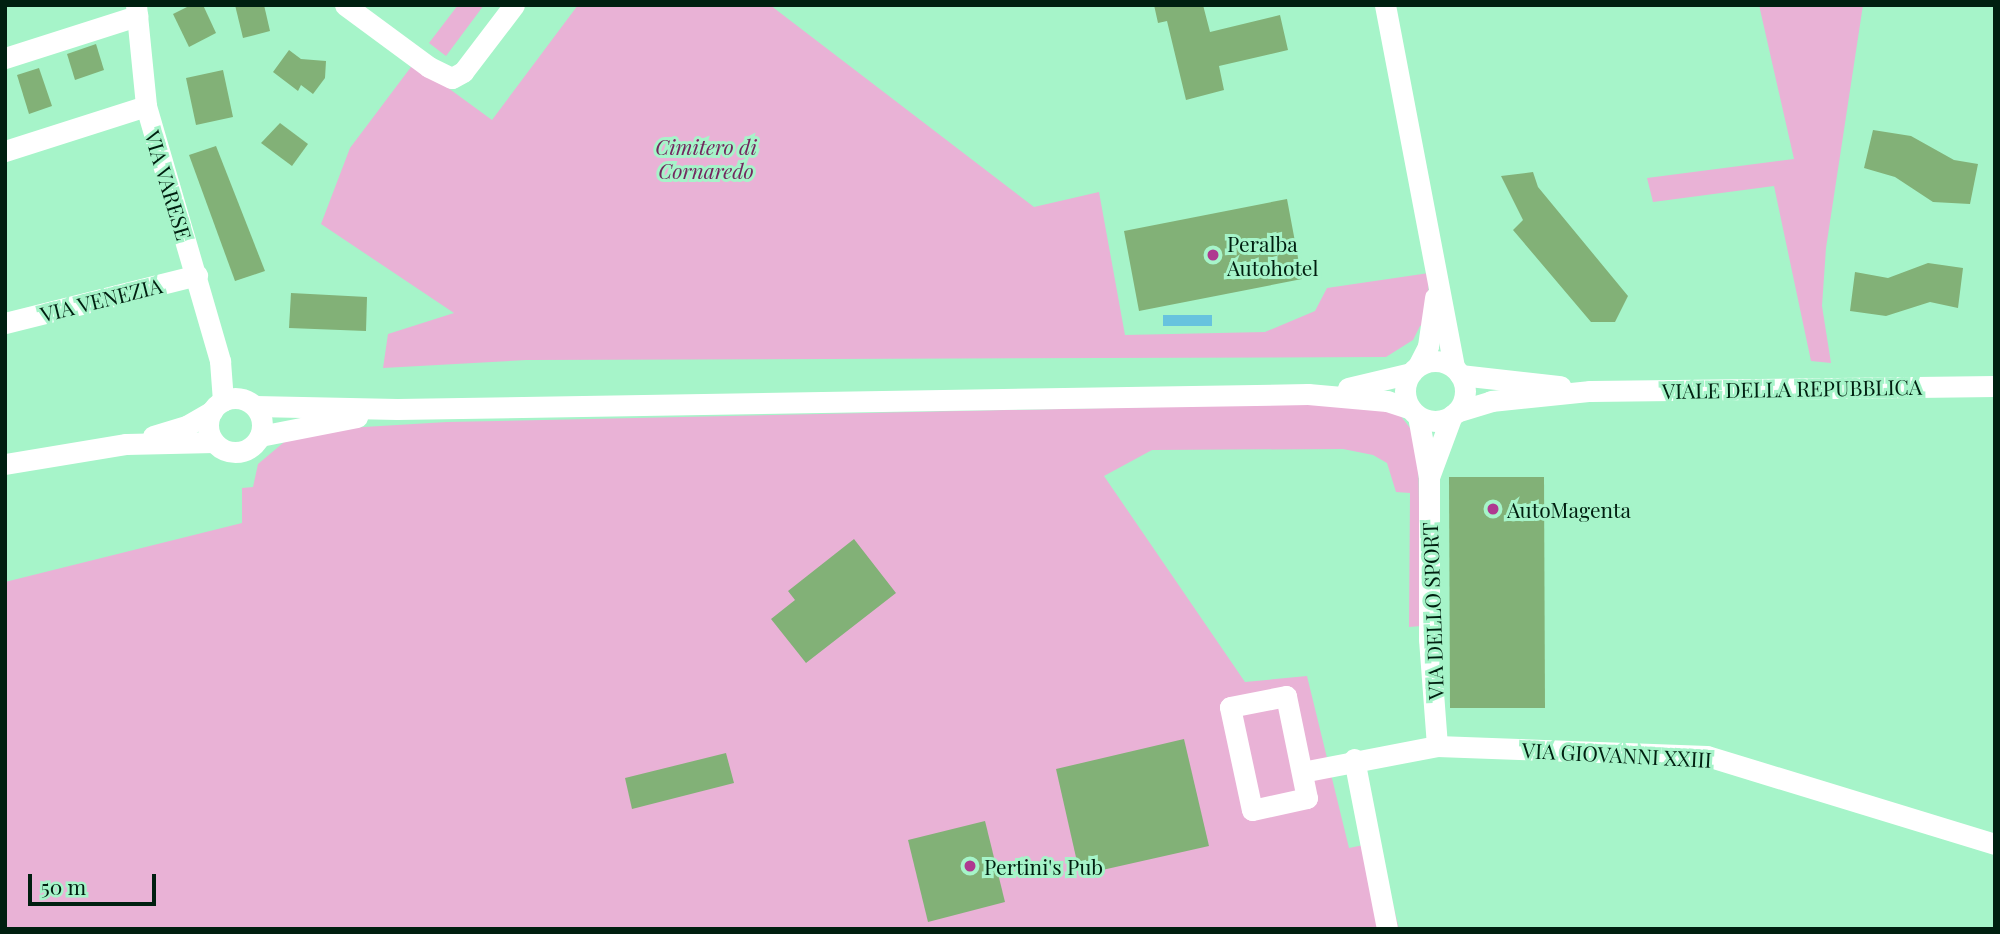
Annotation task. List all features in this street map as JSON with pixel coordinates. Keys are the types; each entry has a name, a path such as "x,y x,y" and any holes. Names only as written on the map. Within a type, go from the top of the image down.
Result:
{"street":[{"path":"345,5 445,78 463,72 514,5"},
{"path":"5,464 126,444 188,425 233,404 397,409 1308,394 1387,401 1435,421 1454,414 1464,394 1438,282 1385,5"},
{"path":"5,58 137,11"},
{"name":"VIA VARESE","path":"137,11 146,106 233,404"},
{"path":"5,151 146,106"},
{"name":"VIA VENEZIA","path":"5,323 197,275"},
{"path":"1415,413 1405,391 1428,346 1438,282"},
{"path":"1308,394 1377,384 1436,361 1457,372"},
{"name":"VIALE DELLA REPUBBLICA","path":"1457,372 1590,391"},
{"name":"VIALE DELLA REPUBBLICA","path":"1454,414 1491,401 1590,391 1995,386"},
{"path":"233,404 262,420 260,436"},
{"path":"214,442 208,427 233,404"},
{"path":"126,444 214,442 239,452 260,436 397,409"},
{"name":"VIA DELLO SPORT","path":"1415,413 1429,477 1429,639 1437,746"},
{"name":"VIA DELLO SPORT","path":"1429,477 1454,414"},
{"path":"1286,696 1301,772 1307,798 1252,810 1230,708 1286,696"},
{"name":"VIA GIOVANNI XXIII","path":"1301,772 1354,759 1437,746 1707,756 1995,844"},
{"path":"1354,759 1387,929"}],"green space":[{"path":"458,5 484,5 446,56 429,43"},
{"name":"Cimitero di Cornaredo","path":"578,5 770,5 1034,207 1099,192 1125,335 1265,332 1315,311 1327,288 1429,273 1427,323 1420,326 1413,340 1386,357 526,360 383,368 388,334 454,313 321,224 350,148 414,63 492,120"},
{"path":"1759,5 1863,5 1826,248 1822,306 1831,363 1811,361 1774,186 1653,202 1647,178 1794,159"},
{"path":"1294,404 1372,406 1400,415 1414,433 1418,443 1421,626 1409,627 1410,493 1396,492 1387,463 1373,455 1343,449 1152,450 1104,476 1245,682 1307,676 1349,848 1378,842 1399,929 5,929 5,582 242,523 242,488 253,487 258,464 289,438 314,430 447,422"}],"water":[{"path":"1163,315 1212,315 1212,326 1163,326"}],"building":[{"path":"191,5 203,5 216,33 189,47 173,14"},
{"path":"235,5 264,5 270,31 243,38"},
{"path":"1154,5 1203,5 1210,32 1280,15 1288,50 1219,66 1224,90 1186,100 1167,21 1158,23"},
{"path":"96,44 104,70 75,80 67,54"},
{"path":"289,50 301,59 326,61 325,78 313,94 301,85 298,91 273,72"},
{"path":"39,68 52,106 29,114 17,75"},
{"path":"223,70 233,117 196,125 186,78"},
{"path":"280,123 308,144 292,166 261,143"},
{"path":"1873,130 1911,136 1954,160 1978,164 1970,204 1933,202 1895,177 1864,168"},
{"path":"216,146 265,271 235,281 189,155"},
{"path":"1533,172 1538,187 1628,296 1615,322 1591,322 1513,230 1523,220 1501,176"},
{"name":"Peralba Autohotel","path":"1287,199 1302,279 1139,311 1124,231"},
{"path":"1928,263 1963,268 1958,308 1930,302 1886,316 1850,311 1855,272 1888,278"},
{"path":"291,293 367,297 366,331 289,328"},
{"path":"1449,477 1544,477 1545,708 1450,708"},
{"path":"854,539 896,593 806,663 771,619 795,600 788,591"},
{"path":"1184,739 1209,846 1080,875 1056,769"},
{"path":"726,753 734,783 632,809 625,778"},
{"path":"985,821 1005,902 928,922 908,840"}],"place":[{"name":"Peralba Autohotel","path":"1213,255"},
{"name":"AutoMagenta","path":"1493,509"},
{"name":"Pertini's Pub","path":"970,866"}]}
